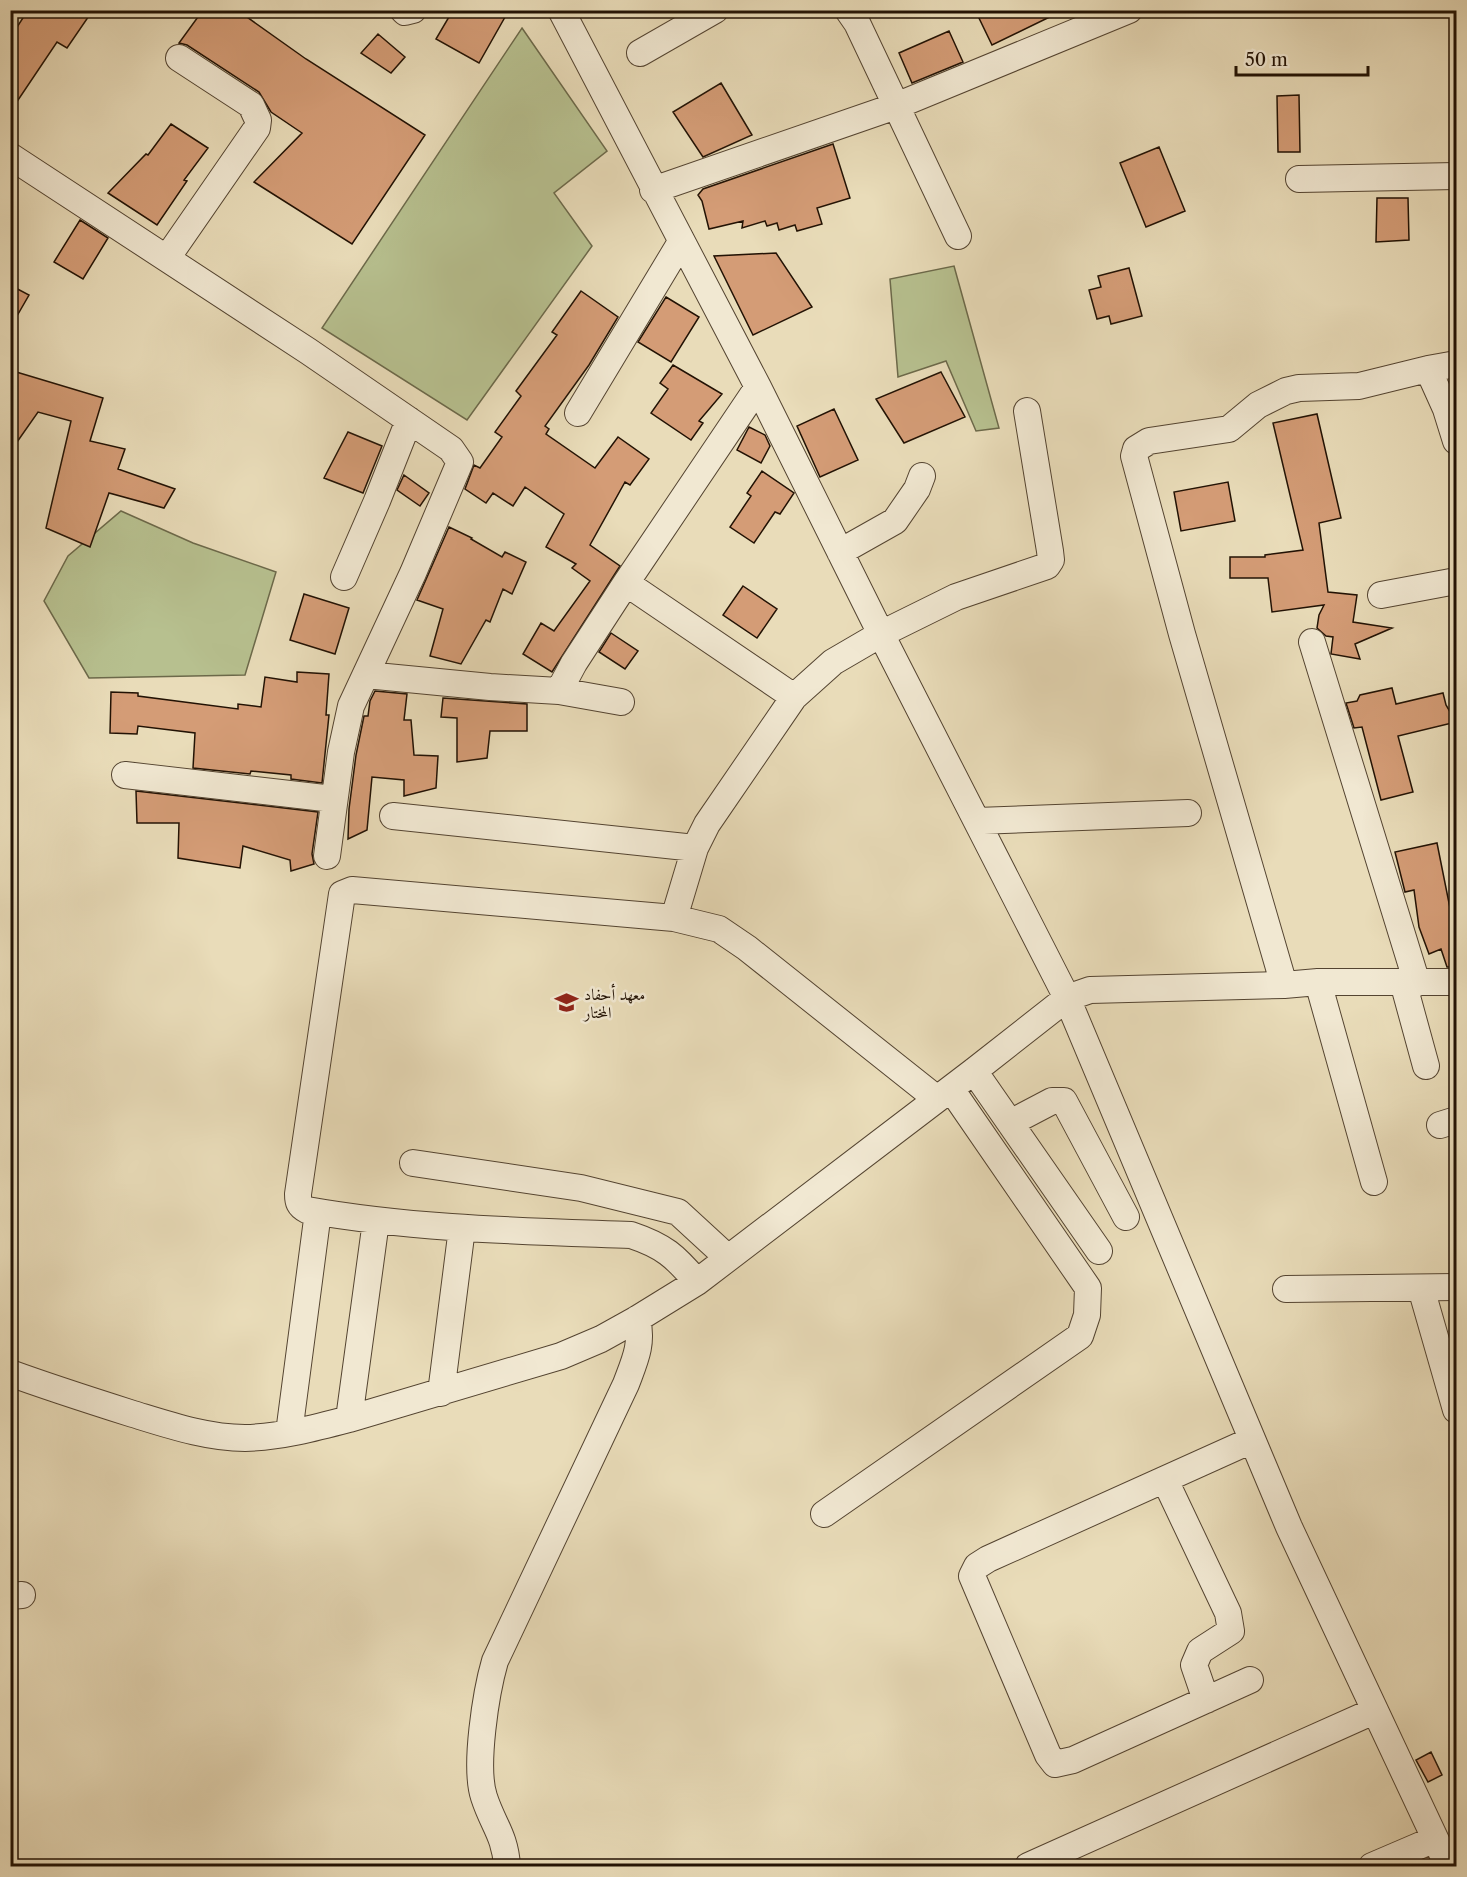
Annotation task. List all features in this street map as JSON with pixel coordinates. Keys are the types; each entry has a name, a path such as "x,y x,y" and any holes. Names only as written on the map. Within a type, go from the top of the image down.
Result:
{"street":[{"path":"403,10 405,12 413,10"},
{"path":"561,10 653,190 758,387 1067,998 1289,1527 1448,1866"},
{"path":"640,53 715,10"},
{"path":"848,10 857,23 958,236"},
{"path":"653,190 896,106 1129,10"},
{"path":"167,258 257,128 258,120 251,105 179,58"},
{"path":"10,156 410,420 452,449 460,462 351,706 346,722 333,799 327,856"},
{"path":"1299,179 1456,177"},
{"path":"578,413 681,242"},
{"path":"1284,985 1182,634 1134,456 1136,449 1149,441 1229,429 1258,405 1286,391 1299,388 1359,386 1456,364"},
{"path":"1428,369 1446,409 1456,441"},
{"path":"559,691 574,663 626,583 758,387"},
{"path":"674,918 695,848 719,804 794,697 833,662 881,634 956,597 1041,569 1051,560 1027,411"},
{"path":"344,577 410,420"},
{"path":"840,552 895,521 917,489 922,476"},
{"path":"1381,596 1456,581"},
{"path":"626,583 794,697"},
{"path":"1312,642 1410,982 1426,1066"},
{"path":"366,675 559,691 621,702"},
{"path":"125,775 333,799"},
{"path":"977,821 1188,813"},
{"path":"393,816 695,848"},
{"path":"697,1282 676,1257 654,1242 632,1235 462,1228 376,1221 301,1207 298,1194 341,898 346,891 674,918 719,929 732,936 944,1094 1088,1288 1088,1315 1080,1336 824,1514"},
{"path":"1318,982 1374,1182"},
{"path":"10,1373 191,1431 244,1438 289,1433 349,1419 561,1356 601,1339 637,1319 697,1282 1067,998 1090,990 1284,985 1318,982 1456,982"},
{"path":"974,1071 1099,1251"},
{"path":"1010,1124 1052,1101 1064,1101 1126,1217"},
{"path":"413,1163 581,1188 678,1212 728,1258"},
{"path":"289,1433 318,1212"},
{"path":"349,1419 376,1221"},
{"path":"441,1393 462,1228"},
{"path":"1286,1289 1456,1287"},
{"path":"1421,1288 1456,1410"},
{"path":"507,1866 506,1849 501,1832 484,1798 481,1784 480,1766 490,1678 495,1660 626,1384 637,1356 641,1335 637,1319"},
{"path":"1250,1680 1073,1760 1055,1764 1048,1755 972,1576 977,1566 988,1559 1252,1440"},
{"path":"1165,1480 1228,1613 1231,1631 1200,1651 1194,1665 1206,1700"},
{"path":"1028,1866 1374,1711"},
{"path":"1372,1866 1435,1839"}],"green space":[{"path":"522,28 607,151 554,193 592,246 467,420 322,328"},
{"path":"954,266 999,428 976,431 946,361 898,377 890,279"},
{"path":"121,511 193,543 276,572 245,675 89,678 44,601 68,556"}],"building":[{"path":"28,10 93,10 67,48 57,42 10,112 10,38"},
{"path":"203,10 237,10 306,59 425,135 352,244 254,182 302,133 271,112 259,92 187,45 179,43"},
{"path":"453,10 509,10 479,63 436,39"},
{"path":"989,10 1064,10 992,45 978,16"},
{"path":"949,31 963,62 912,83 899,53"},
{"path":"378,34 405,57 391,73 361,53"},
{"path":"721,83 752,135 703,157 673,112"},
{"path":"1299,95 1300,152 1278,152 1277,96"},
{"path":"171,124 208,148 184,180 187,181 157,225 108,193 146,154 148,155"},
{"path":"833,144 850,198 817,208 822,224 797,231 795,225 779,230 777,223 767,226 765,221 742,228 743,221 709,229 702,201 698,195 703,189"},
{"path":"1159,147 1185,211 1146,227 1120,163"},
{"path":"1377,198 1408,198 1409,240 1376,242"},
{"path":"80,220 108,238 83,279 54,262"},
{"path":"776,253 812,307 753,335 714,256"},
{"path":"1129,268 1142,316 1111,324 1109,316 1097,319 1089,290 1101,287 1098,276"},
{"path":"10,285 29,295 10,328"},
{"path":"581,291 618,317 589,365 545,426 549,429 546,434 595,468 618,437 649,459 630,485 625,482 590,545 620,566 552,672 523,654 541,623 554,631 590,581 572,568 576,564 546,547 564,514 525,487 513,506 493,493 486,503 465,489 474,465 480,468 502,437 495,432 521,396 516,391 557,335 552,332"},
{"path":"666,297 699,317 671,362 638,342"},
{"path":"673,365 722,394 699,421 703,423 691,440 651,413 668,389 660,383"},
{"path":"13,371 103,398 90,441 125,449 118,469 175,489 164,508 109,493 90,547 46,528 71,421 38,412 10,452 10,380"},
{"path":"941,372 965,417 904,443 876,399"},
{"path":"834,409 858,460 820,477 797,426"},
{"path":"1317,414 1341,518 1319,523 1328,592 1357,595 1353,622 1392,628 1355,644 1360,659 1331,654 1333,637 1326,636 1317,628 1319,615 1324,605 1272,612 1268,578 1230,578 1230,557 1265,557 1265,555 1303,550 1273,423"},
{"path":"749,427 765,435 770,446 761,463 737,450"},
{"path":"348,432 382,446 363,493 324,478"},
{"path":"762,471 794,493 780,514 775,512 754,543 730,527 751,496 747,493"},
{"path":"404,475 429,493 420,506 397,490"},
{"path":"1228,482 1235,521 1181,531 1174,492"},
{"path":"449,527 502,557 505,552 526,562 512,594 503,589 490,622 486,620 461,664 430,656 443,609 417,600"},
{"path":"743,586 777,609 757,638 723,615"},
{"path":"304,594 349,608 335,654 290,640"},
{"path":"611,633 638,651 625,669 599,652"},
{"path":"297,672 329,674 326,715 329,715 322,783 291,779 291,775 251,771 250,774 193,768 195,733 138,726 137,734 110,733 111,692 138,693 138,696 238,709 238,704 261,707 265,677 297,682"},
{"path":"1392,688 1396,704 1443,693 1446,705 1456,722 1398,736 1413,792 1381,800 1362,727 1354,728 1346,703 1357,701 1360,695"},
{"path":"375,691 407,694 404,720 411,720 414,755 438,756 436,788 404,796 404,780 372,777 367,830 348,839 349,809 356,755 364,716 368,716 370,701"},
{"path":"443,698 527,704 527,731 490,731 487,758 457,762 457,718 441,717"},
{"path":"136,791 318,812 312,854 314,864 291,871 290,860 243,846 240,868 178,858 179,823 137,823"},
{"path":"1437,843 1456,938 1456,967 1447,967 1441,949 1429,954 1419,927 1414,890 1405,892 1395,852"},
{"path":"1431,1752 1442,1775 1428,1782 1416,1760"}],"place":[{"name":"معهد أحفاد المختار","path":"566,1003"}]}
